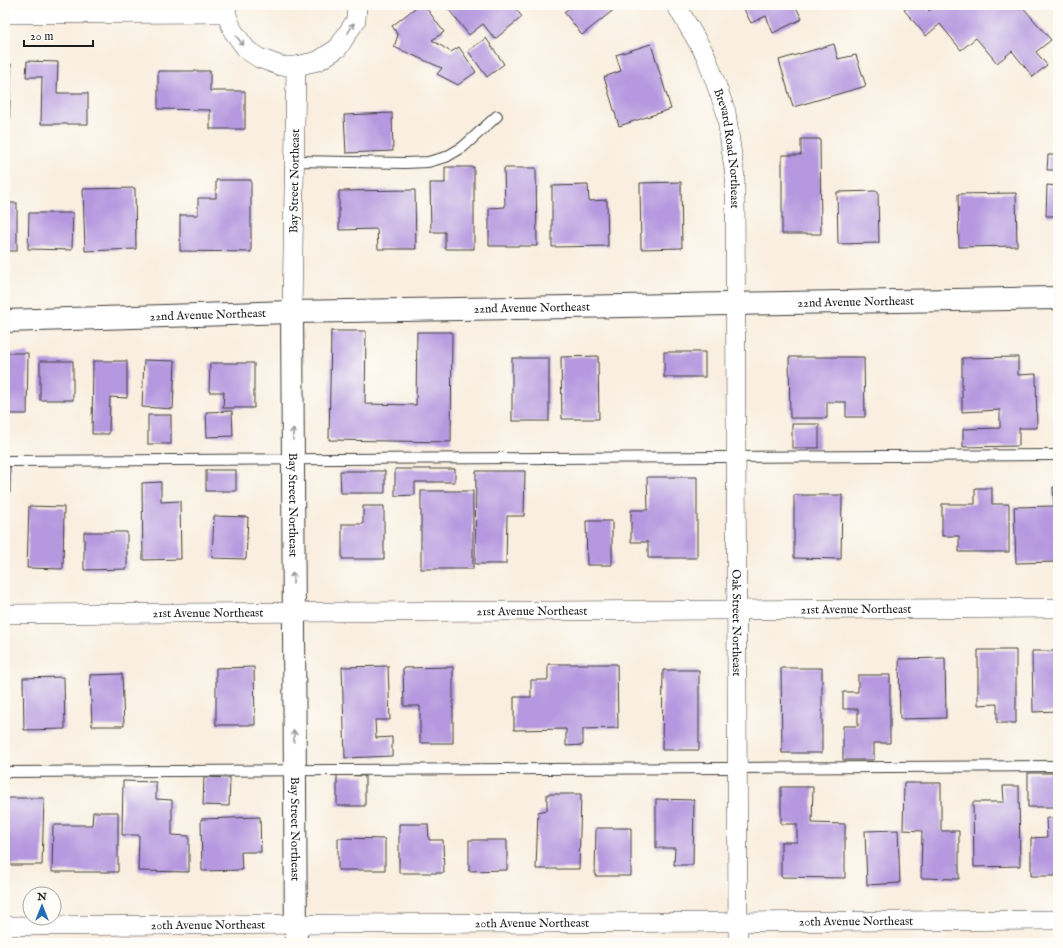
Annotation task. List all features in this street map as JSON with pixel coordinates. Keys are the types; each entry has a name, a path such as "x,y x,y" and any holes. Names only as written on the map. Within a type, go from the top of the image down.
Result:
{"street":[{"path":"5,14 226,9 233,32 247,50 259,58 281,66 296,66 318,61 338,48 356,20 357,5"},
{"name":"Brevard Road Northeast","path":"676,5 706,56 726,112 735,177 735,303"},
{"name":"Bay Street Northeast","path":"296,66 292,312 296,934"},
{"name":"22nd Avenue Northeast","path":"5,321 292,312 1058,298"},
{"name":"Oak Street Northeast","path":"735,303 738,943"},
{"name":"21st Avenue Northeast","path":"5,614 1058,608"},
{"name":"20th Avenue Northeast","path":"5,926 296,934 738,922 1058,920"}],"lane":[{"path":"295,161 428,162 446,156 463,147 497,116"},
{"path":"5,461 1058,455"},
{"path":"5,772 1058,766"}],"building":[{"path":"419,5 424,5 444,32 432,40 451,52 459,47 476,72 458,85 437,74 442,68 394,47 398,35 392,26"},
{"path":"445,5 513,5 522,17 495,39 483,24 469,35"},
{"path":"573,5 613,5 616,8 582,35 564,12"},
{"path":"747,5 795,5 802,19 773,33 766,16 751,23 743,7"},
{"path":"911,5 924,5 929,11 936,5 1021,5 1051,40 1036,52 1047,65 1033,77 1012,51 997,63 976,38 961,50 940,24 926,36 904,10"},
{"path":"486,38 504,64 487,77 468,51"},
{"path":"651,44 671,109 619,126 604,77 621,71 616,55"},
{"path":"834,44 838,59 856,55 866,86 793,107 779,60"},
{"path":"27,61 58,62 57,93 88,93 88,124 41,124 42,77 26,77"},
{"path":"5,64 11,64 9,127 5,126"},
{"path":"158,71 210,71 210,91 245,91 245,129 210,129 210,110 158,109"},
{"path":"392,113 393,151 346,153 344,115"},
{"path":"801,139 820,139 821,234 782,234 782,155 801,155"},
{"path":"1048,155 1058,155 1058,170 1047,170"},
{"path":"445,167 474,167 474,249 445,249 445,232 431,232 430,183 445,183"},
{"path":"504,168 536,168 537,246 489,246 489,208 505,207"},
{"path":"216,180 251,180 251,252 180,251 180,215 198,215 198,198 216,198"},
{"path":"681,182 682,248 641,249 640,183"},
{"path":"588,185 589,201 607,200 608,246 552,247 552,186"},
{"path":"1047,185 1058,186 1058,216 1046,216"},
{"path":"135,188 136,249 85,251 83,189"},
{"path":"415,190 416,249 378,249 377,229 339,230 339,191"},
{"path":"878,191 879,243 838,244 837,192"},
{"path":"1016,193 1017,246 959,247 958,194"},
{"path":"5,203 17,203 17,251 5,251"},
{"path":"29,213 73,213 72,250 28,249"},
{"path":"331,331 366,331 365,404 416,405 417,332 452,332 451,442 329,440"},
{"path":"664,352 705,352 705,377 664,377"},
{"path":"5,353 28,353 27,414 5,414"},
{"path":"598,356 599,419 562,419 561,357"},
{"path":"789,357 864,357 865,417 846,417 846,402 827,402 827,418 790,418"},
{"path":"1018,357 1018,375 1036,374 1037,428 1019,428 1019,446 963,447 963,429 1000,428 1000,410 962,412 962,358"},
{"path":"512,358 549,358 549,421 512,421"},
{"path":"144,360 175,361 173,409 142,407"},
{"path":"40,361 73,361 73,400 40,400"},
{"path":"93,361 127,361 127,398 110,397 109,434 92,434"},
{"path":"210,363 254,363 254,408 223,408 224,392 209,392"},
{"path":"232,411 233,436 207,437 206,412"},
{"path":"148,415 171,415 171,444 148,444"},
{"path":"792,424 819,424 819,448 792,448"},
{"path":"5,467 10,467 10,492 5,492"},
{"path":"395,469 455,469 455,482 415,482 415,495 395,496"},
{"path":"206,470 236,470 236,491 206,491"},
{"path":"340,471 385,471 385,493 341,493"},
{"path":"476,471 525,471 524,516 507,516 506,564 475,564"},
{"path":"647,477 697,477 697,558 648,558 648,542 631,542 631,510 648,510"},
{"path":"161,482 161,502 180,501 181,559 143,560 142,483"},
{"path":"1053,487 1058,487 1058,543 1055,543 1056,562 1016,563 1014,507 1054,506"},
{"path":"975,488 992,488 992,504 1009,504 1009,552 959,552 959,536 942,536 942,504 975,504"},
{"path":"421,491 473,491 473,569 421,569"},
{"path":"794,495 842,495 841,559 794,558"},
{"path":"29,506 64,507 63,569 27,568"},
{"path":"363,506 384,506 384,559 342,559 342,524 363,524"},
{"path":"214,516 248,517 246,559 212,558"},
{"path":"586,521 612,521 612,565 587,565"},
{"path":"84,532 127,532 127,569 84,570"},
{"path":"978,650 1016,650 1016,723 997,723 997,704 978,705"},
{"path":"1032,651 1058,651 1058,711 1033,712"},
{"path":"945,658 946,718 900,719 899,659"},
{"path":"548,664 617,664 618,728 583,729 583,745 566,746 566,729 514,730 514,697 531,697 531,680 548,680"},
{"path":"388,666 390,720 375,720 376,738 392,737 392,756 345,758 342,667"},
{"path":"254,667 255,725 216,725 216,668"},
{"path":"453,667 453,743 420,743 420,706 404,706 403,668"},
{"path":"781,668 822,668 822,753 782,753"},
{"path":"663,670 699,670 699,750 662,750"},
{"path":"122,674 124,726 92,726 90,675"},
{"path":"858,675 890,675 890,743 874,743 874,760 843,760 843,726 858,726 858,709 843,709 843,692 858,692"},
{"path":"64,677 65,729 24,730 23,678"},
{"path":"1028,773 1058,773 1058,807 1028,807"},
{"path":"337,775 365,776 365,806 337,806"},
{"path":"204,777 230,778 229,806 203,805"},
{"path":"123,781 156,782 156,799 172,800 172,835 189,836 189,872 138,871 139,835 122,835"},
{"path":"904,783 941,783 941,831 959,831 959,879 921,878 922,831 903,830"},
{"path":"1003,786 1019,786 1020,866 974,867 973,802 1004,802"},
{"path":"781,787 813,787 812,823 845,824 845,878 781,877 781,842 797,842 797,824 781,824"},
{"path":"547,794 581,794 579,869 536,869 538,812 547,810"},
{"path":"5,798 44,798 42,865 5,865"},
{"path":"656,799 694,800 693,865 674,865 675,848 656,848"},
{"path":"93,812 118,812 118,872 52,872 53,825 92,825"},
{"path":"260,817 261,852 241,852 242,870 202,871 201,819"},
{"path":"1046,818 1058,818 1058,876 1031,876 1031,838 1047,837"},
{"path":"399,824 428,824 429,840 443,840 444,873 399,873"},
{"path":"596,828 631,828 631,876 595,876"},
{"path":"898,830 900,883 867,885 865,831"},
{"path":"338,838 385,839 385,870 338,870"},
{"path":"469,840 507,840 507,870 469,871"}]}
